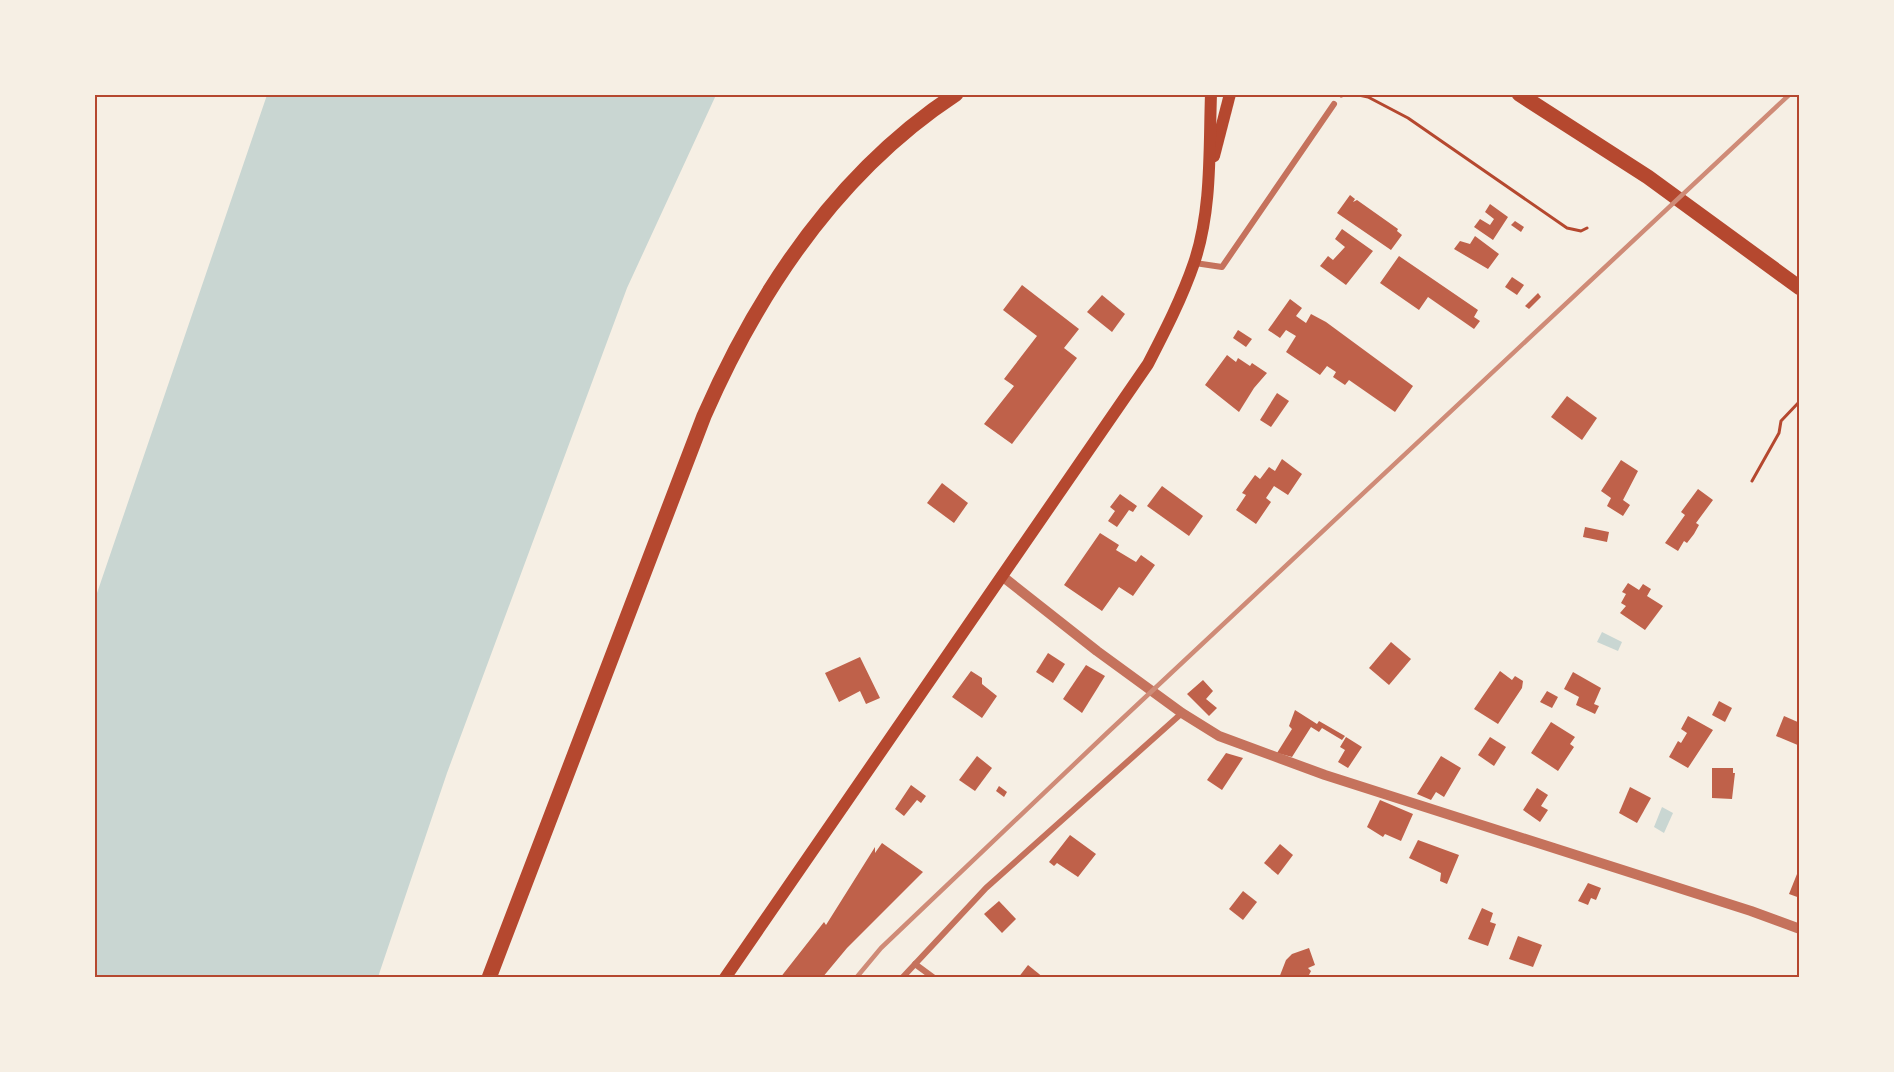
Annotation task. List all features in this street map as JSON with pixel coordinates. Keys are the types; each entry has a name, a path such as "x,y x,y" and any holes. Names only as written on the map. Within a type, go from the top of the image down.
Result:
{"main road":[{"path":"489,978 696,435 733,351 769,288 823,216 868,167 956,94"},
{"path":"1209,178 1211,94"},
{"path":"725,978 1148,364 1173,315 1194,262 1209,178 1230,94"},
{"path":"1519,94 1648,177 1800,288"}],"street":[{"path":"1194,262 1222,267 1334,104"},
{"path":"1002,576 1097,651 1182,713 1219,736 1325,775 1740,907 1800,929"},
{"path":"902,978 986,888 1182,713"},
{"path":"915,964 934,978"}],"path":[{"path":"1354,94 1368,97 1408,118 1567,228 1581,231 1587,228"},
{"path":"1752,480 1779,433 1781,421 1800,401"}],"shaded area":[{"path":"267,95 716,95 627,288 447,773 378,977 95,977 95,599"},
{"path":"1602,632 1622,642 1618,651 1597,642"},
{"path":"1662,807 1673,813 1664,833 1654,827"}],"building":[{"path":"1350,195 1355,199 1353,202 1357,200 1398,229 1397,231 1402,235 1391,250 1337,213"},
{"path":"1490,204 1508,217 1493,240 1474,227 1480,219 1490,225 1494,219 1485,212"},
{"path":"1515,221 1524,227 1521,232 1511,225"},
{"path":"1342,229 1373,251 1346,285 1320,266 1328,256 1333,260 1345,247 1335,239"},
{"path":"1475,236 1499,254 1488,269 1454,249 1460,241 1470,244"},
{"path":"1399,256 1478,310 1474,317 1480,321 1474,329 1428,297 1419,310 1380,283"},
{"path":"1512,277 1524,285 1517,295 1505,287"},
{"path":"1022,285 1079,329 1064,348 1077,358 1012,444 984,424 1014,386 1004,379 1037,336 1003,310"},
{"path":"1538,293 1541,297 1529,309 1525,306"},
{"path":"1102,295 1125,314 1112,332 1087,312"},
{"path":"1290,299 1302,308 1296,316 1306,323 1311,314 1326,322 1413,386 1395,412 1349,380 1345,385 1333,377 1336,372 1327,366 1320,375 1286,352 1296,336 1286,330 1280,338 1268,330"},
{"path":"1238,330 1252,339 1246,347 1233,338"},
{"path":"1227,355 1236,362 1238,358 1250,366 1252,363 1267,373 1254,388 1239,412 1205,385"},
{"path":"1277,393 1289,401 1271,427 1260,420"},
{"path":"1567,396 1597,418 1582,440 1551,417"},
{"path":"1282,459 1302,474 1288,495 1274,486 1266,498 1271,502 1256,524 1236,510 1246,495 1242,493 1255,475 1260,479 1269,467 1275,471"},
{"path":"1621,460 1638,471 1623,500 1630,505 1623,516 1607,506 1611,498 1601,491"},
{"path":"942,483 968,503 954,523 927,503"},
{"path":"1162,486 1203,516 1189,536 1147,506"},
{"path":"1698,489 1713,500 1696,523 1699,525 1694,534 1687,543 1684,541 1678,551 1665,543 1685,515 1681,512"},
{"path":"1120,494 1137,506 1133,512 1129,510 1117,527 1108,521 1115,511 1110,507"},
{"path":"1585,527 1609,532 1607,542 1583,537"},
{"path":"1100,533 1119,545 1116,550 1136,562 1141,555 1155,565 1133,596 1119,587 1102,611 1064,585"},
{"path":"1628,583 1639,590 1643,584 1651,589 1647,596 1663,606 1645,630 1620,613 1626,606 1621,603 1626,594 1622,592"},
{"path":"1391,642 1411,659 1389,685 1369,668"},
{"path":"1048,653 1065,664 1053,683 1036,672"},
{"path":"860,657 880,698 866,704 860,691 839,702 825,673"},
{"path":"1086,665 1105,676 1082,713 1063,699"},
{"path":"971,671 982,678 982,684 997,696 982,718 952,697"},
{"path":"1500,671 1512,680 1515,676 1523,681 1522,688 1498,724 1474,709"},
{"path":"1573,672 1601,688 1594,704 1599,706 1595,714 1576,705 1579,697 1564,689"},
{"path":"1203,680 1213,691 1206,699 1217,708 1209,716 1187,694"},
{"path":"1547,691 1558,697 1552,708 1540,702"},
{"path":"1719,701 1732,708 1725,722 1712,715"},
{"path":"1295,710 1317,724 1319,721 1345,736 1342,740 1322,728 1319,732 1311,727 1292,757 1277,753 1292,729 1289,726"},
{"path":"1688,716 1713,730 1688,768 1669,757 1678,741 1681,743 1687,733 1681,729"},
{"path":"1784,716 1800,723 1800,746 1776,736"},
{"path":"1551,722 1575,737 1570,744 1574,747 1558,771 1531,753"},
{"path":"1346,737 1362,747 1348,768 1338,762 1345,750 1340,747"},
{"path":"1490,737 1506,747 1494,766 1478,755"},
{"path":"1226,753 1243,758 1222,790 1207,780"},
{"path":"977,756 992,768 975,791 959,780"},
{"path":"1441,756 1461,768 1444,797 1436,792 1431,800 1417,794"},
{"path":"1712,768 1733,768 1733,773 1735,773 1732,799 1712,798"},
{"path":"911,785 926,796 921,803 917,800 904,816 895,809"},
{"path":"999,786 1007,792 1004,797 996,791"},
{"path":"1630,787 1651,798 1637,823 1619,813"},
{"path":"1537,788 1548,795 1541,806 1548,810 1540,822 1523,810"},
{"path":"1380,800 1413,814 1401,841 1385,834 1383,837 1367,827"},
{"path":"1070,835 1096,854 1078,877 1057,863 1054,866 1049,862"},
{"path":"1418,840 1459,855 1447,884 1440,881 1441,873 1409,858"},
{"path":"882,843 923,872 847,948 822,978 780,978 824,922 826,925 875,847 875,853"},
{"path":"1280,844 1293,855 1278,875 1264,863"},
{"path":"1800,869 1800,898 1789,894"},
{"path":"1588,883 1601,888 1596,900 1591,898 1588,905 1578,901"},
{"path":"1243,891 1257,902 1243,920 1229,909"},
{"path":"999,901 1016,919 1002,933 984,914"},
{"path":"1482,908 1493,913 1490,922 1496,924 1488,946 1468,939"},
{"path":"1518,936 1542,945 1533,967 1509,959"},
{"path":"1309,948 1315,965 1308,968 1311,971 1309,975 1279,978 1286,960 1292,954"},
{"path":"1028,965 1044,978 1018,978"}],"railway":[{"path":"856,978 881,948 1106,734 1790,94"}]}
